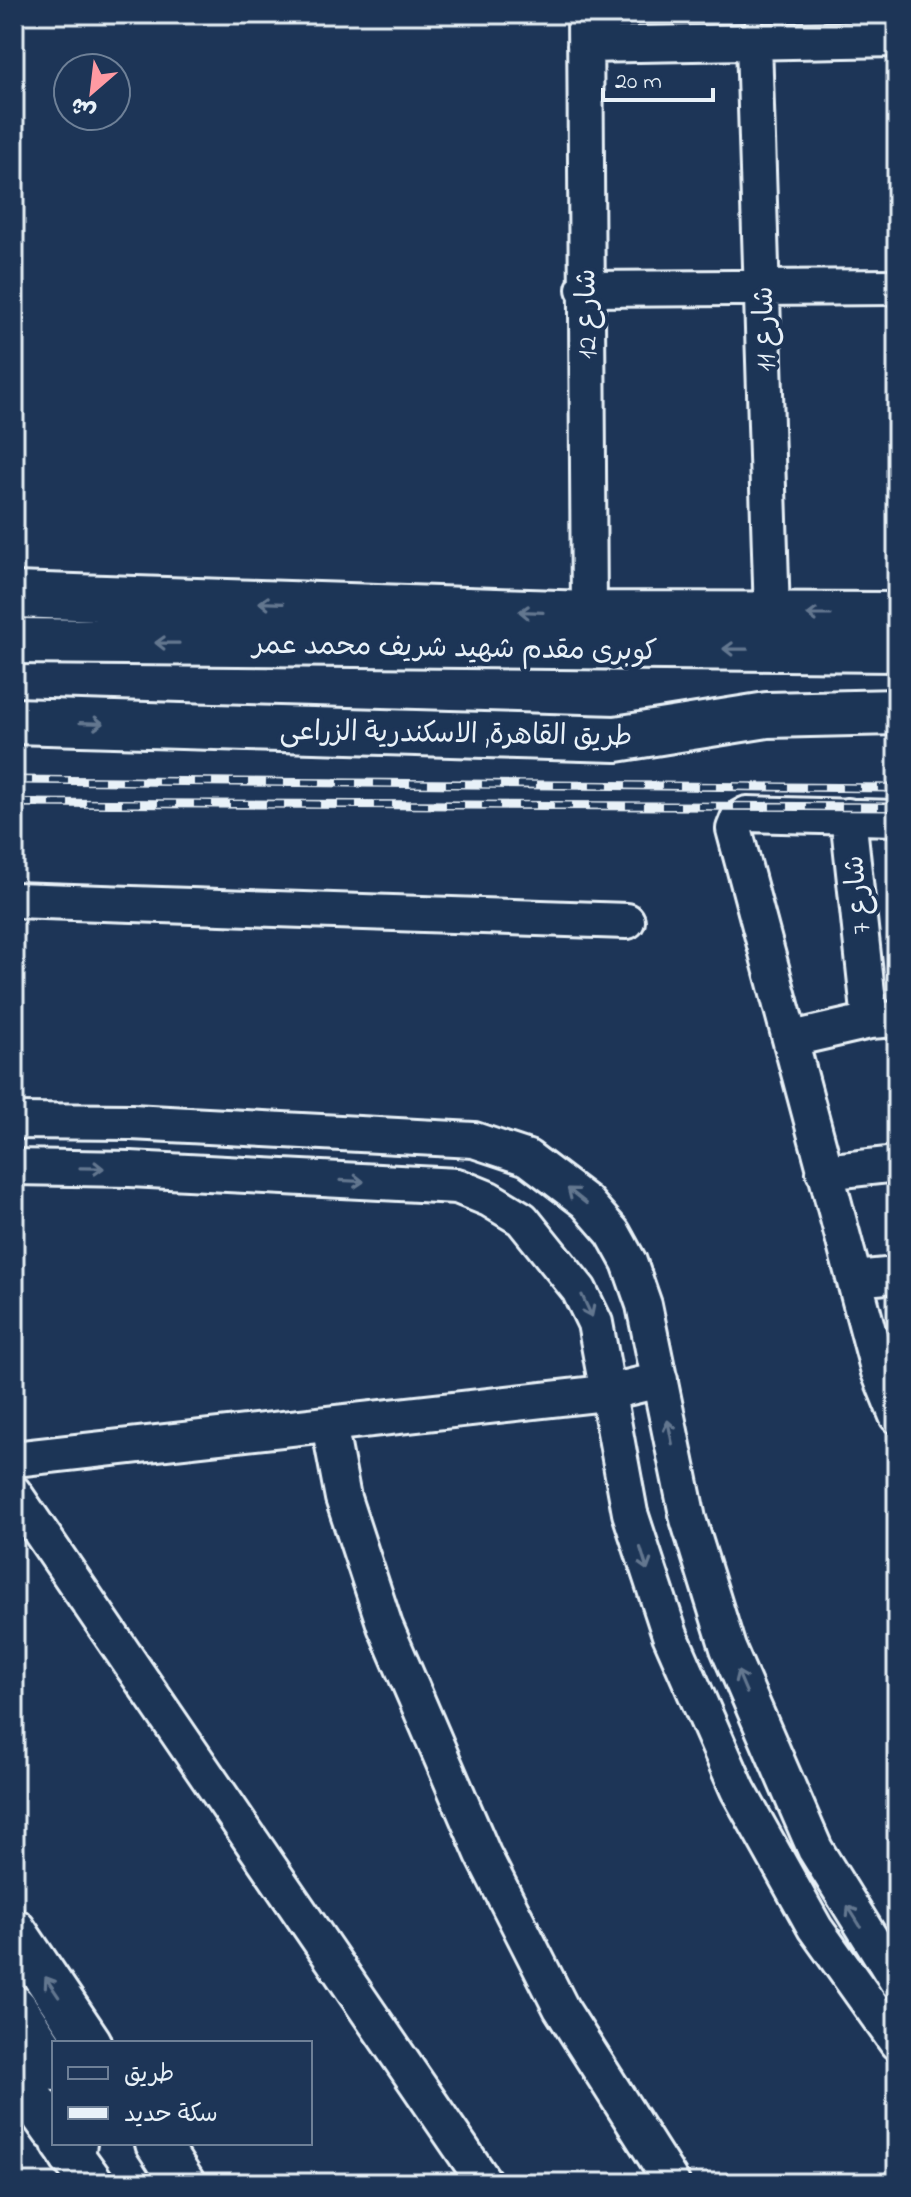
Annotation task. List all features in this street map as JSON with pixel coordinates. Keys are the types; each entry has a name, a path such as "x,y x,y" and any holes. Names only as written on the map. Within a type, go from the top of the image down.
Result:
{"highway":[{"path":"14,595 589,614 897,615"},
{"name":"كوبرى مقدم شهيد شريف محمد عمر","path":"14,641 897,649"},
{"name":"طريق القاهرة, الاسكندرية الزراعى","path":"14,721 579,739 653,735 767,715 897,712"},
{"path":"653,735 897,739"},
{"path":"14,2008 52,2065"}],"street":[{"path":"585,30 754,28 897,39"},
{"name":"شارع 11","path":"754,28 772,615"},
{"name":"شارع 12","path":"585,30 584,289 589,614"},
{"path":"584,289 897,287"},
{"path":"897,818 747,814 735,824 824,1172 879,1372 897,1416"},
{"name":"شارع 7","path":"848,816 884,1020"},
{"path":"14,900 627,921"},
{"path":"792,1039 884,1020"},
{"path":"14,1121 131,1122 474,1140 528,1158 586,1202 613,1233 629,1262 644,1305 688,1519 728,1648 815,1849 897,1981"},
{"path":"824,1172 897,1164"},
{"path":"14,1167 130,1169 457,1186 489,1199 522,1219 568,1274 595,1323 605,1393 630,1513 652,1585 738,1790 815,1928 897,2043"},
{"path":"854,1279 897,1275"},
{"path":"14,1459 605,1393 660,1380"},
{"path":"329,1424 343,1498 385,1626 483,1854 561,2008 672,2183"},
{"path":"14,1493 485,2183"},
{"path":"14,1930 89,2041"},
{"path":"14,2074 52,2125"},
{"path":"158,2145 183,2183"}],"railway":[{"path":"14,780 897,788"},
{"path":"14,803 897,807"}]}
